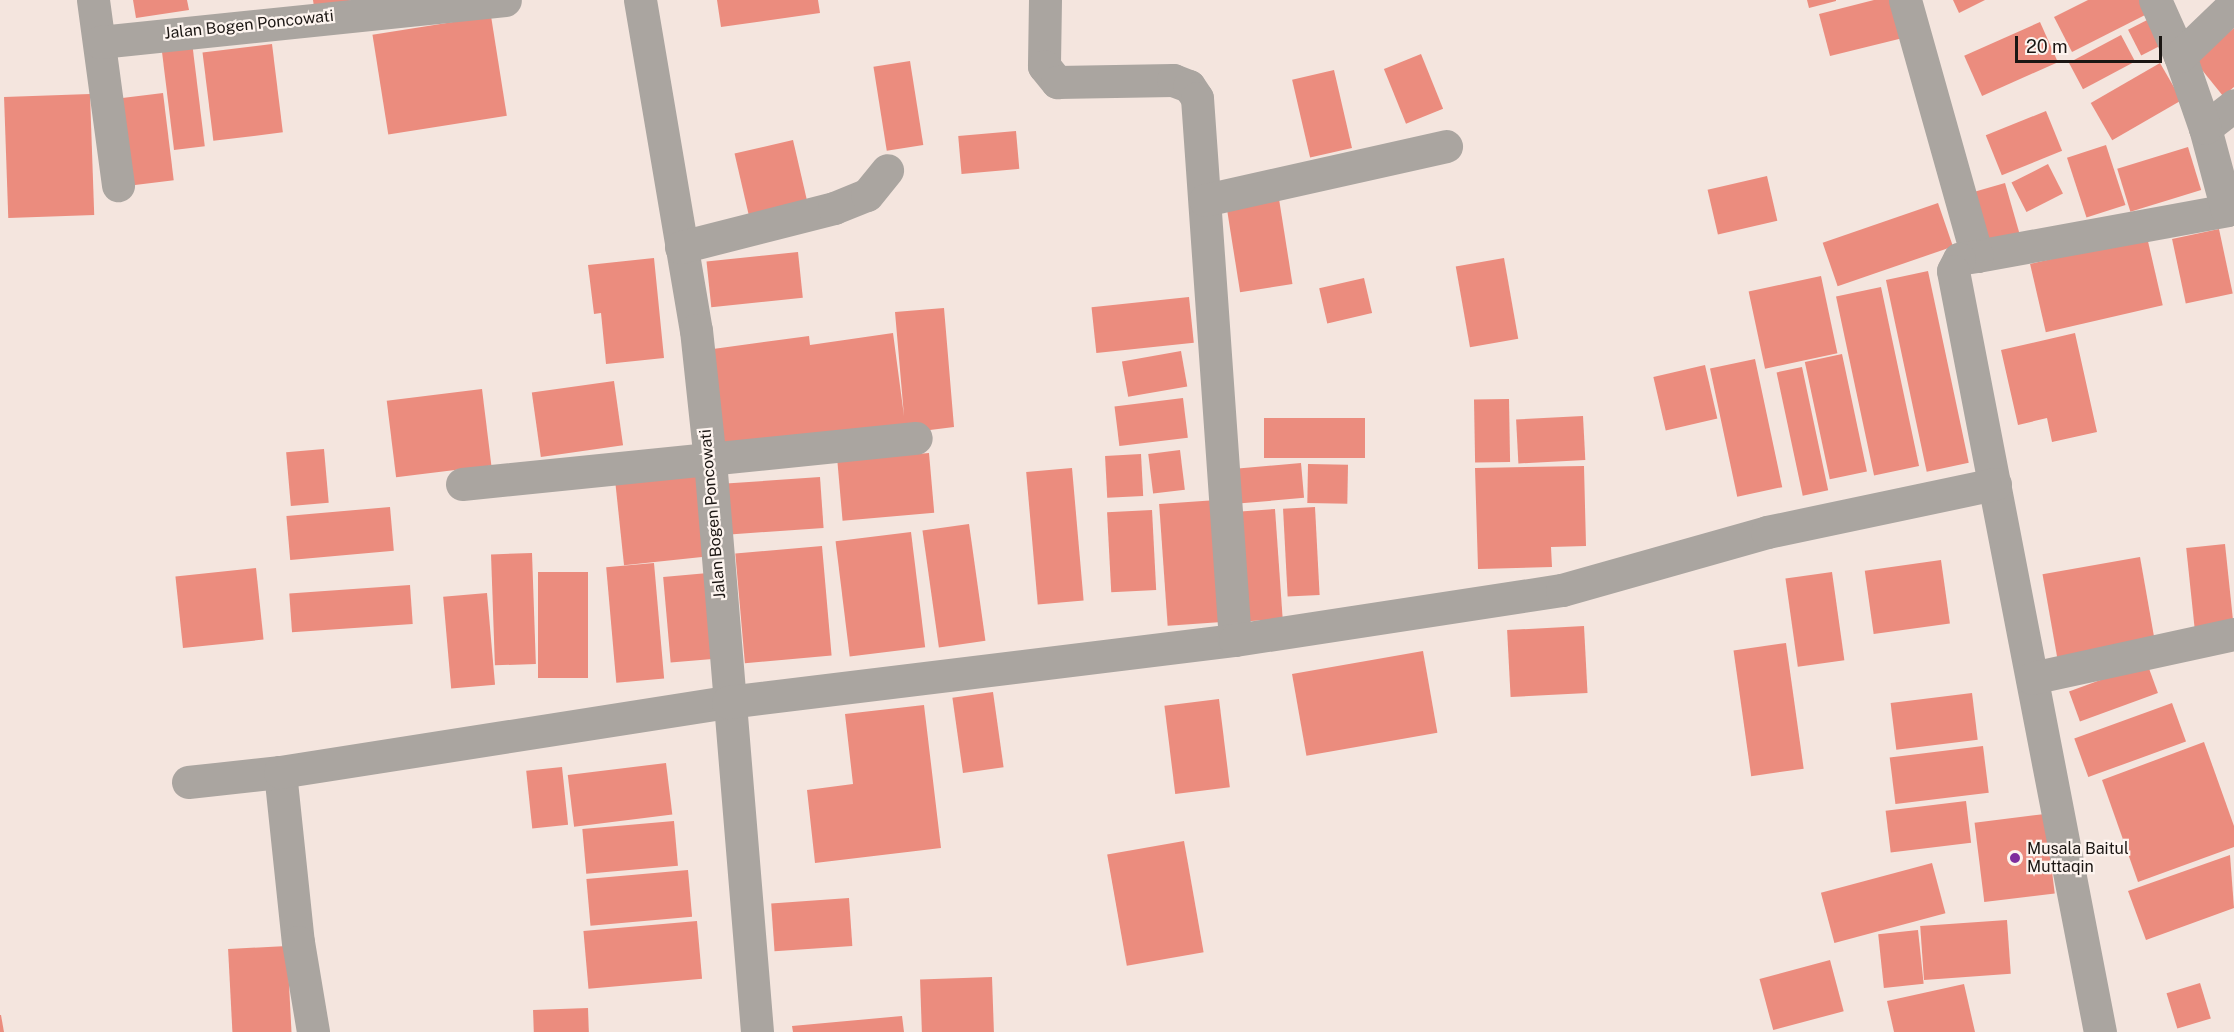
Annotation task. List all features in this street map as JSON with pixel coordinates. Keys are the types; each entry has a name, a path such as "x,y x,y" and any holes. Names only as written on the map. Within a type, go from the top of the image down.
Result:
{"street":[{"path":"93,0 118,185"},
{"name":"Jalan Bogen Poncowati","path":"100,42 284,10 505,0"},
{"name":"Jalan Bogen Poncowati","path":"640,0 681,247 710,460 728,702 757,1032"},
{"path":"1046,0 1044,66 1057,82 1173,80 1189,86 1197,98 1235,640"},
{"path":"1905,0 1977,256"},
{"path":"2100,1032 1953,271 1959,259 2227,210 2205,128 2180,56 2155,0"},
{"path":"2180,56 2234,4"},
{"path":"2205,128 2234,105"},
{"path":"1204,200 1446,146"},
{"path":"681,247 834,208 867,195 887,170"},
{"path":"462,484 916,438"},
{"path":"188,782 280,772 728,702 1235,640 1562,590 1767,532 1995,483"},
{"path":"2032,678 2234,633"},
{"path":"280,772 298,942 313,1032"}],"building":[{"path":"133,0 187,0 189,10 136,18"},
{"path":"313,0 354,0 314,7"},
{"path":"717,0 818,0 820,13 721,27"},
{"path":"1807,0 1836,0 1836,1 1809,8"},
{"path":"1874,0 1893,0 1903,38 1830,56 1819,14"},
{"path":"1953,0 1985,0 1959,13"},
{"path":"2088,0 2145,0 2151,12 2072,52 2054,17"},
{"path":"491,16 507,116 388,135 372,35"},
{"path":"2153,17 2166,43 2141,56 2128,30"},
{"path":"2040,22 2058,62 1982,96 1964,56"},
{"path":"2234,28 2234,87 2223,96 2194,60"},
{"path":"2121,35 2135,61 2083,89 2069,63"},
{"path":"192,42 205,146 174,150 161,46"},
{"path":"272,44 283,132 213,141 203,53"},
{"path":"1421,54 1443,109 1406,124 1384,69"},
{"path":"910,61 923,145 887,151 873,67"},
{"path":"2160,63 2182,100 2112,140 2091,103"},
{"path":"1334,70 1352,148 1310,158 1292,80"},
{"path":"163,93 174,180 133,185 122,98"},
{"path":"90,94 94,215 8,218 4,97"},
{"path":"2046,111 2062,151 2002,175 1986,135"},
{"path":"1016,131 1019,169 962,174 958,136"},
{"path":"793,140 807,202 749,216 735,153"},
{"path":"2106,145 2125,205 2086,218 2067,158"},
{"path":"2188,147 2201,190 2130,212 2117,169"},
{"path":"2048,164 2063,193 2026,212 2011,183"},
{"path":"1767,176 1777,221 1718,235 1708,190"},
{"path":"2005,183 2021,239 1984,249 1968,193"},
{"path":"1279,199 1292,284 1240,292 1227,207"},
{"path":"1938,203 1953,246 1838,286 1823,243"},
{"path":"2219,229 2233,294 2186,304 2172,239"},
{"path":"2147,237 2163,305 2046,332 2030,264"},
{"path":"798,252 803,298 711,307 707,262"},
{"path":"654,258 664,358 606,364 601,313 594,314 588,265"},
{"path":"1504,258 1518,339 1470,347 1456,267"},
{"path":"1928,271 1969,463 1927,472 1886,280"},
{"path":"1821,276 1837,353 1765,369 1749,291"},
{"path":"1364,278 1372,313 1327,323 1319,288"},
{"path":"1881,287 1919,466 1874,476 1836,297"},
{"path":"1189,297 1194,343 1096,353 1092,307"},
{"path":"944,308 954,427 723,456 713,349 809,336 810,345 893,333 904,416 895,312"},
{"path":"2075,333 2097,432 2052,442 2047,418 2018,425 2001,350"},
{"path":"1181,351 1187,386 1128,397 1122,361"},
{"path":"1842,354 1867,471 1830,479 1805,362"},
{"path":"1755,359 1782,487 1737,497 1710,369"},
{"path":"1705,365 1717,419 1666,431 1653,377"},
{"path":"1802,367 1828,490 1803,496 1777,372"},
{"path":"614,381 623,445 541,457 532,393"},
{"path":"482,389 491,465 396,477 387,401"},
{"path":"1183,398 1188,438 1119,446 1115,406"},
{"path":"1509,399 1510,462 1475,463 1474,400"},
{"path":"1583,416 1585,460 1518,463 1516,420"},
{"path":"1264,418 1365,418 1365,458 1264,458"},
{"path":"324,449 329,503 291,506 286,452"},
{"path":"1180,450 1185,490 1153,494 1148,454"},
{"path":"929,453 934,513 843,521 837,461"},
{"path":"1141,454 1143,496 1107,498 1105,456"},
{"path":"1301,463 1304,498 1238,504 1235,469"},
{"path":"1308,464 1348,465 1347,504 1307,503"},
{"path":"1584,466 1586,546 1551,547 1552,567 1478,569 1475,468"},
{"path":"1072,468 1084,600 1038,605 1026,472"},
{"path":"698,475 707,557 624,565 615,484"},
{"path":"820,477 824,528 730,534 726,484"},
{"path":"1217,500 1226,622 1168,626 1159,504"},
{"path":"390,507 394,551 290,560 286,516"},
{"path":"1315,507 1320,595 1288,597 1283,509"},
{"path":"1275,509 1283,619 1245,621 1237,512"},
{"path":"1152,510 1156,590 1111,592 1107,512"},
{"path":"969,524 985,641 939,647 922,531"},
{"path":"911,532 925,647 850,656 836,541"},
{"path":"2225,544 2233,624 2195,628 2186,548"},
{"path":"822,546 832,656 745,663 735,554"},
{"path":"532,553 536,664 495,665 491,554"},
{"path":"2140,557 2156,646 2058,663 2043,574"},
{"path":"1941,560 1950,623 1874,634 1865,571"},
{"path":"654,563 664,679 616,683 606,567"},
{"path":"256,568 264,640 183,648 175,576"},
{"path":"538,572 588,572 588,678 538,678"},
{"path":"1832,572 1844,660 1798,667 1785,579"},
{"path":"708,573 715,659 671,663 663,577"},
{"path":"410,585 413,624 292,632 289,593"},
{"path":"487,593 495,685 451,688 443,597"},
{"path":"1584,626 1588,693 1511,697 1507,630"},
{"path":"1786,643 1804,769 1751,776 1734,650"},
{"path":"1423,651 1437,733 1306,756 1292,674"},
{"path":"2147,663 2158,693 2080,721 2069,691"},
{"path":"993,692 1004,767 963,773 952,698"},
{"path":"1972,693 1978,740 1896,750 1891,703"},
{"path":"1219,699 1230,787 1175,794 1164,706"},
{"path":"2172,703 2186,742 2088,777 2074,739"},
{"path":"924,705 941,848 815,863 807,790 853,784 845,714"},
{"path":"2204,742 2234,826 2234,847 2138,882 2102,780"},
{"path":"1983,746 1989,793 1895,804 1890,757"},
{"path":"666,763 672,815 574,827 568,775"},
{"path":"562,767 568,825 532,828 526,771"},
{"path":"1966,801 1971,843 1891,853 1886,811"},
{"name":"Musala Baitul Muttaqin","path":"2045,814 2055,893 1984,902 1975,823"},
{"path":"674,821 678,866 586,874 582,829"},
{"path":"1184,841 1204,952 1127,966 1107,855"},
{"path":"2230,855 2234,908 2146,940 2128,891"},
{"path":"1932,863 1945,913 1834,943 1821,893"},
{"path":"688,870 692,917 590,926 586,879"},
{"path":"849,898 852,946 775,951 771,903"},
{"path":"2007,920 2011,974 1924,980 1920,926"},
{"path":"697,921 702,979 588,989 583,931"},
{"path":"1918,930 1924,984 1884,988 1878,934"},
{"path":"287,946 292,1032 232,1032 228,949"},
{"path":"1830,960 1844,1011 1773,1030 1759,979"},
{"path":"992,977 994,1032 922,1032 920,980"},
{"path":"2200,983 2211,1018 2177,1029 2167,993"},
{"path":"1964,984 1975,1032 1894,1032 1887,1001"},
{"path":"588,1008 589,1032 534,1032 533,1010"},
{"path":"1,1015 4,1032 0,1032"},
{"path":"902,1016 904,1032 793,1032 792,1026"}],"place":[{"name":"Musala Baitul Muttaqin","path":"2015,858"}]}
